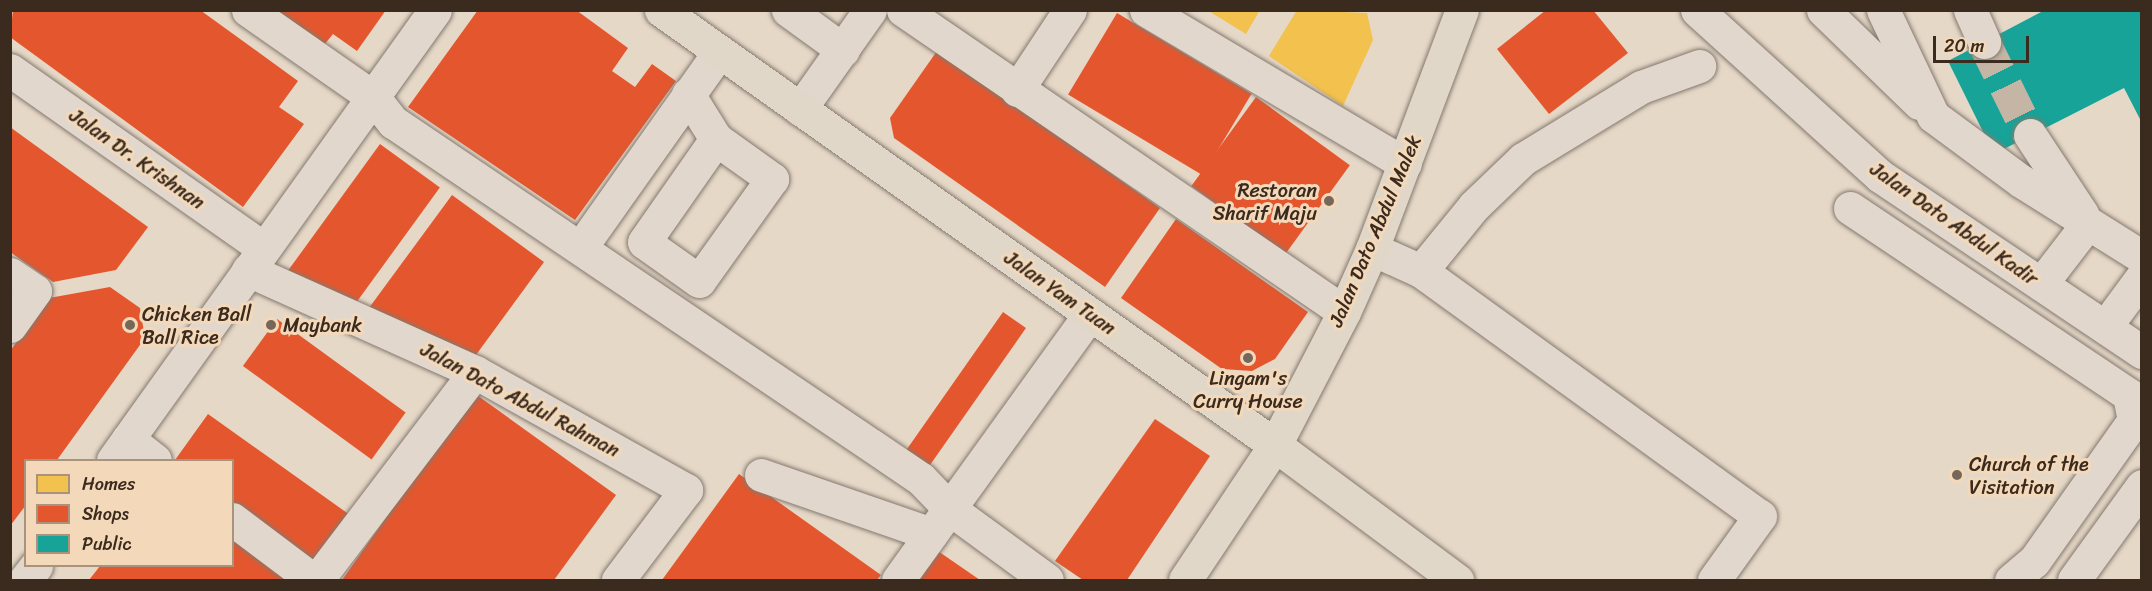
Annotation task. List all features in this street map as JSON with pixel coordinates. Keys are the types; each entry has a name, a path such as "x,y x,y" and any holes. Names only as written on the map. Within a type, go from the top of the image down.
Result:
{"main road":[{"name":"Jalan Yam Tuan","path":"661,10 1275,445 1457,580"},
{"name":"Jalan Dato Abdul Malek","path":"1185,580 1275,445 1344,312 1372,249 1462,10"}],"street":[{"path":"248,10 374,98 393,122 921,479 941,521"},
{"path":"152,459 120,450 435,10"},
{"path":"788,10 843,50"},
{"path":"800,109 870,10"},
{"path":"903,10 1344,312"},
{"path":"1017,90 1070,10"},
{"path":"1146,10 1405,164"},
{"name":"Jalan Dato Abdul Kadir","path":"1697,10 1880,176 2142,352"},
{"path":"1823,10 1933,116 1991,161 2142,257"},
{"path":"1883,10 1933,116"},
{"path":"1970,10 1984,42"},
{"path":"581,247 719,52"},
{"path":"1421,271 1474,206 1523,159 1641,87 1699,66"},
{"name":"Jalan Dr. Krishnan","path":"10,70 255,259"},
{"path":"688,94 716,139"},
{"path":"2031,135 2088,223"},
{"path":"1850,208 2129,395 2134,420 2034,561 2012,580"},
{"path":"2041,284 2088,223"},
{"path":"1372,249 1421,271 1760,516 1714,580"},
{"name":"Jalan Dato Abdul Rahman","path":"255,259 475,372 686,490 618,580"},
{"path":"10,274 35,291 10,326"},
{"path":"2105,327 2142,277"},
{"path":"898,580 1090,314"},
{"path":"234,520 315,580 475,372"},
{"path":"761,475 941,521 1047,580"},
{"path":"2057,529 2083,568 2132,520 2142,486"},
{"path":"25,580 35,567"}],"building: Homes":[{"path":"1207,10 1260,10 1246,34"},
{"path":"1297,10 1367,13 1373,40 1343,106 1269,56"}],"building: Shops":[{"path":"13,10 200,10 298,81 279,107 304,124 243,207 10,37"},
{"path":"277,10 386,10 357,51 333,34 324,45"},
{"path":"478,10 576,10 628,48 612,71 635,87 652,64 676,81 575,220 408,107"},
{"path":"1546,10 1593,10 1628,53 1549,114 1497,49"},
{"path":"1117,13 1252,94 1203,175 1068,94"},
{"path":"937,51 1160,208 1105,287 894,138 890,118"},
{"path":"1256,97 1350,165 1285,254 1191,186"},
{"path":"10,127 148,227 116,270 53,282 10,252"},
{"path":"380,144 440,187 345,319 285,275"},
{"path":"452,195 544,262 473,359 366,312"},
{"path":"1176,219 1308,312 1275,359 1252,371 1222,369 1121,298"},
{"path":"110,287 140,308 145,338 58,459 24,459 24,508 10,526 10,351 49,298"},
{"path":"1003,312 1026,328 926,471 903,455"},
{"path":"277,319 406,412 372,459 243,366"},
{"path":"474,393 616,495 554,580 342,580"},
{"path":"208,414 350,515 316,562 234,503 234,459 176,459"},
{"path":"1155,419 1210,456 1127,580 1083,580 1055,561"},
{"path":"739,474 881,575 877,580 662,580"},
{"path":"234,538 293,580 89,580 99,567 234,567"},
{"path":"935,549 980,580 912,580"}],"building: Public":[{"path":"2045,10 2142,10 2142,123 2124,88 1994,154 1948,61"}],"tunnel":[{"path":"1984,42 2030,135"}],"place":[{"name":"Restoran Sharif Maju","path":"1329,201"},
{"name":"Chicken Ball Ball Rice","path":"130,325"},
{"name":"Maybank","path":"271,325"},
{"name":"Lingam's Curry House","path":"1248,358"},
{"name":"Church of the Visitation","path":"1957,475"}]}
